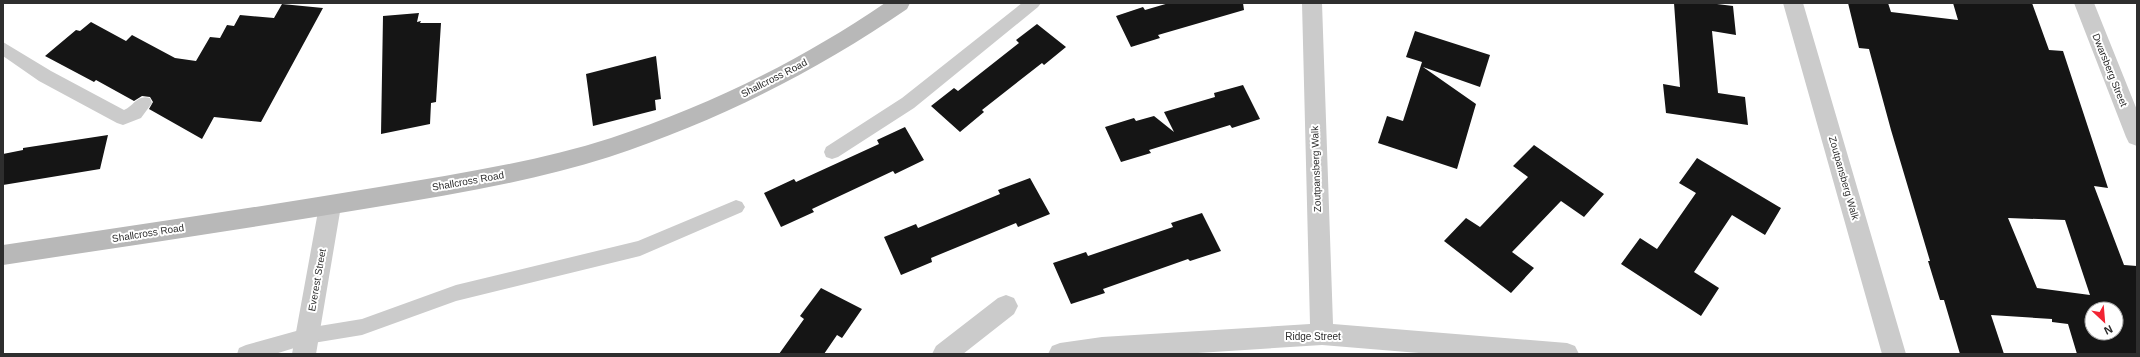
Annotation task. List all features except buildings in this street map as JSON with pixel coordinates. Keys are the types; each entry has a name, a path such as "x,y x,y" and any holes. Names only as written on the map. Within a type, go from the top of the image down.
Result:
{"street":[{"name":"Shallcross Road","path":"3,255 330,206 509,174 608,148 680,123 776,79 863,30 900,3"},
{"name":"Zoutpansberg Walk","path":"1312,3 1312,52 1322,334"},
{"name":"Zoutpansberg Walk","path":"1793,3 1894,354"},
{"name":"Dwarsberg Street","path":"2084,3 2137,137"},
{"name":"Everest Street","path":"306,345 330,206"},
{"path":"944,354 1006,306"},
{"name":"Ridge Street","path":"1060,354 1102,348 1322,334 1567,354"}],"lane":[{"path":"832,152 908,103 1033,3"},
{"path":"3,48 45,76 123,118 135,113 144,103"},
{"path":"246,354 306,345 362,327 456,293 640,248 736,208"}]}
